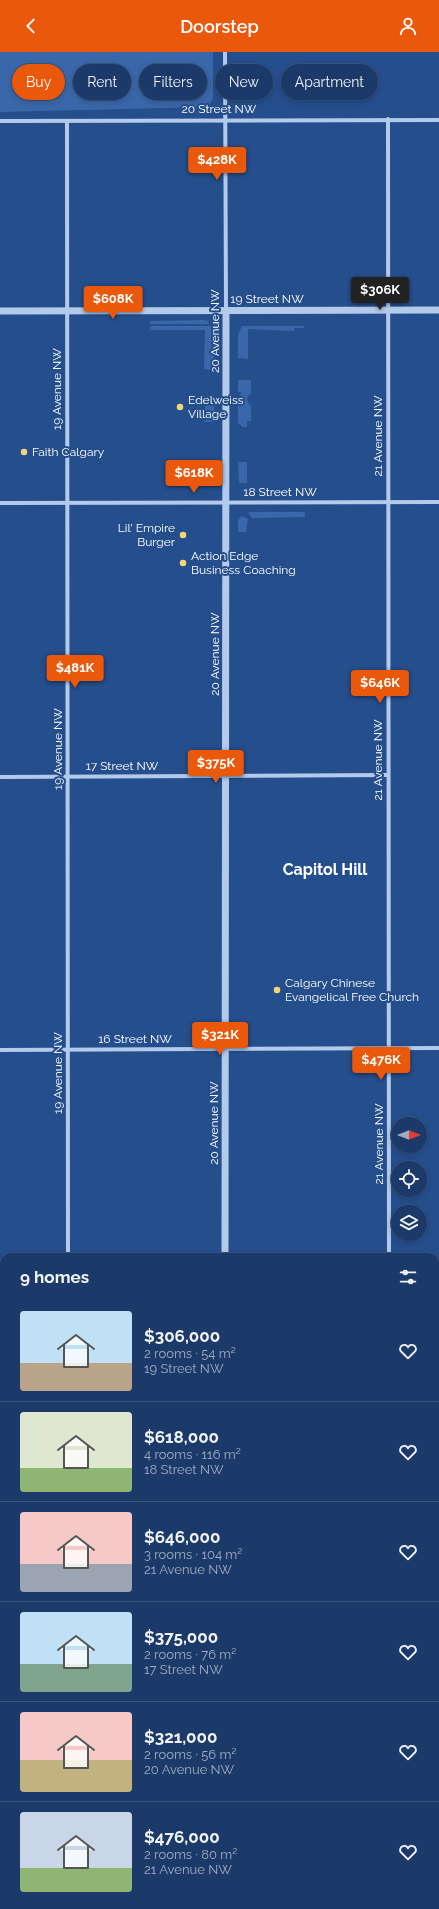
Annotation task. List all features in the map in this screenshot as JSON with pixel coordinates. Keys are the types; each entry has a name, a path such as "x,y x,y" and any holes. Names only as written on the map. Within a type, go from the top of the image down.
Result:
{"street":[{"name":"20 Avenue NW","path":"224,52 226,310 225,1253"},
{"name":"21 Avenue NW","path":"388,119 389,1253"},
{"name":"19 Avenue NW","path":"67,120 68,1253"},
{"name":"20 Street NW","path":"0,121 439,120"},
{"name":"19 Street NW","path":"0,311 439,310"},
{"name":"18 Street NW","path":"0,503 439,502"},
{"name":"17 Street NW","path":"0,776 388,775"},
{"name":"16 Street NW","path":"0,1050 439,1048"}],"shaded area":[{"path":"0,52 213,52 213,98 208,107 0,112"},
{"path":"150,321 208,321 209,324 150,324"},
{"path":"150,326 211,326 214,331 214,368 211,370 204,369 205,330 150,330"},
{"path":"242,326 304,326 304,328 294,328 294,331 248,329 248,359 238,358 238,334"},
{"path":"238,380 251,380 251,393 247,398 248,403 251,406 251,421 247,421 247,427 243,427 238,423 238,406 240,406 241,392 238,392"},
{"path":"206,396 214,396 214,422 204,422"},
{"path":"238,462 247,462 247,483 239,483"},
{"path":"248,512 305,512 305,517 252,518"},
{"path":"242,516 248,519 246,532 238,532 238,520"}],"place":[{"name":"Edelweiss Village","path":"180,407"},
{"name":"Faith Calgary","path":"24,452"},
{"name":"Lil' Empire Burger","path":"183,535"},
{"name":"Action Edge Business Coaching","path":"183,563"},
{"name":"Calgary Chinese Evangelical Free Church","path":"277,990"}],"district":[{"name":"Capitol Hill","path":"325,869"}]}
